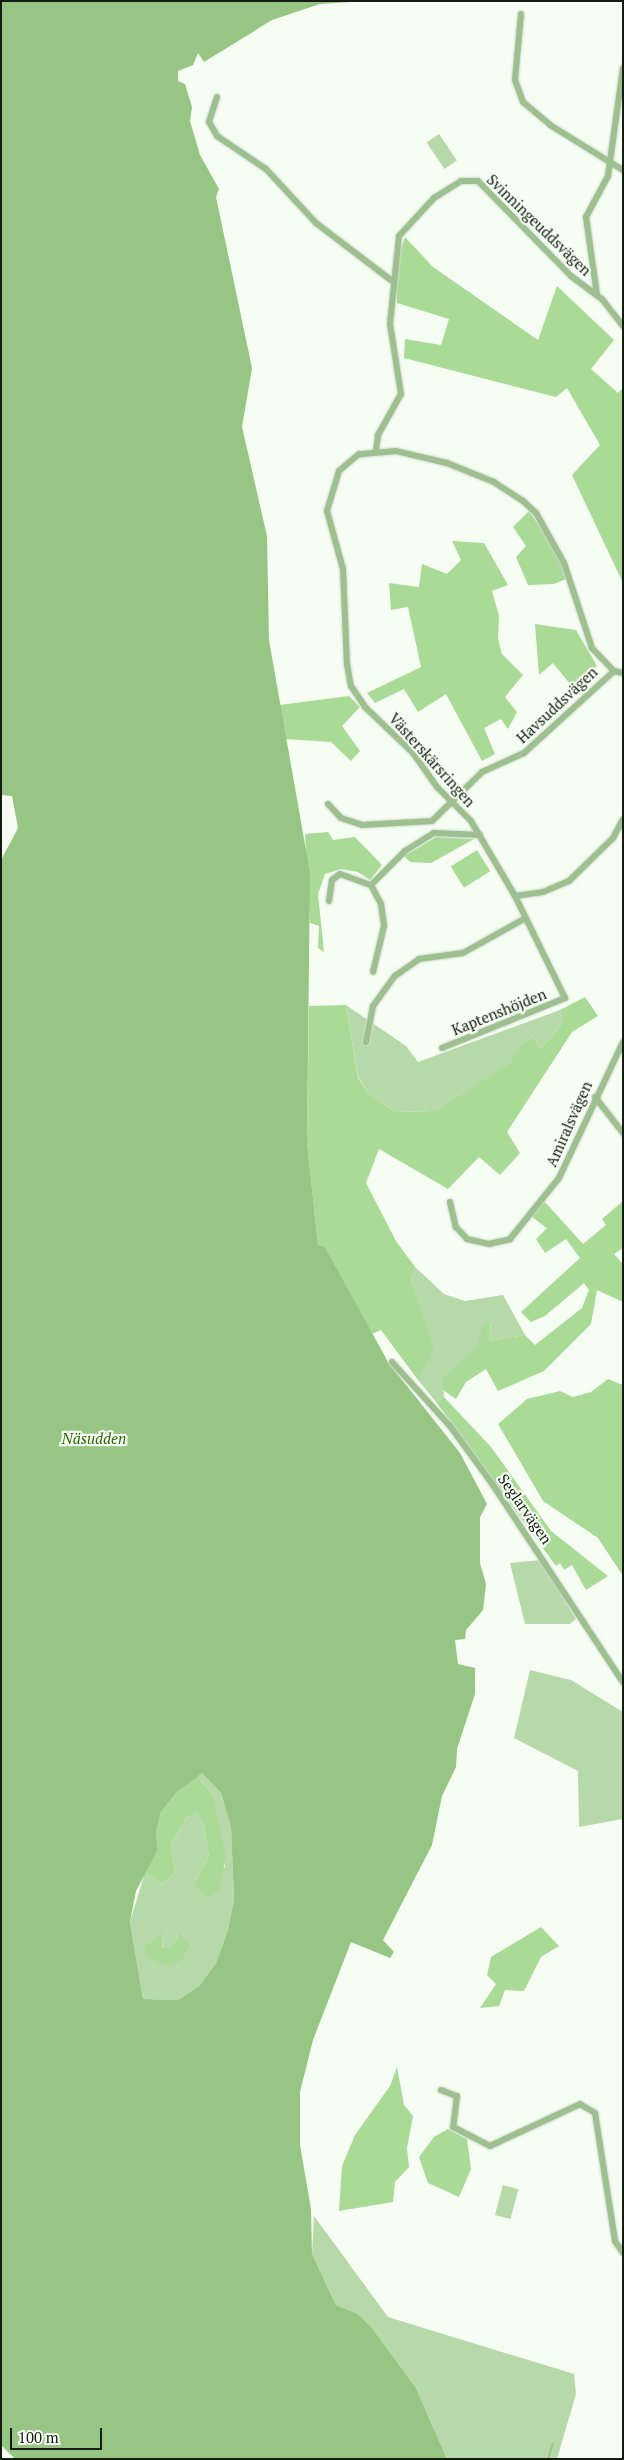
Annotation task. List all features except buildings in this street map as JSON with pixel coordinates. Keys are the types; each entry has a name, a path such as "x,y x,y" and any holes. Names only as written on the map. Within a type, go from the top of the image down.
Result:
{"street":[{"path":"521,14 517,93 534,113 609,164 623,170"},
{"path":"597,295 585,223 588,210 606,181 623,68"},
{"path":"217,98 209,122 217,136 266,169 316,223 392,281"},
{"name":"Svinningeuddsvägen","path":"376,450 378,435 398,404 402,389 391,335 392,281 403,229 434,198 468,179 484,186 537,244 597,295 623,326"},
{"path":"376,450 447,463 494,482 529,506 564,563 587,638 603,664 614,671"},
{"name":"Västerskärsringen","path":"376,450 359,454 342,467 327,506 328,521 344,569 349,678 360,701 413,753 480,835 515,896 524,919 565,998"},
{"name":"Havsuddsvägen","path":"328,804 340,818 362,825 432,821 453,803 482,772 524,753 614,671 623,673"},
{"path":"515,896 543,892 569,881 613,838 623,820"},
{"path":"371,886 405,850 434,833 480,835"},
{"path":"329,901 332,880 340,874 371,886 381,904 384,926 373,972"},
{"path":"366,1042 373,1006 395,976 419,959 463,953 524,919"},
{"name":"Kaptenshöjden","path":"442,1048 565,998"},
{"name":"Amiralsvägen","path":"450,1202 456,1227 467,1239 489,1244 510,1238 559,1178 595,1097 623,1042"},
{"path":"595,1097 623,1133"},
{"name":"Seglarvägen","path":"392,1362 450,1426 494,1485 623,1682"},
{"path":"441,2090 456,2096 453,2127 490,2146 580,2104 595,2113 616,2241 623,2253"}],"shaded area":[{"path":"1,1 367,1 320,4 272,20 204,62 198,53 193,65 178,71 178,81 185,84 192,107 190,121 200,155 219,189 216,197 252,368 242,427 267,536 269,640 310,873 307,1142 318,1245 325,1247 388,1362 460,1453 487,1504 480,1517 480,1563 486,1584 483,1610 466,1630 465,1639 455,1640 458,1664 475,1668 475,1694 457,1749 456,1767 442,1796 432,1845 383,1940 394,1952 390,1958 351,1942 313,2040 300,2092 300,2145 311,2209 312,2254 336,2305 358,2314 372,2328 416,2388 447,2459 15,2459 1,2445 1,860 18,828 12,796 1,795","holes":["202,1773 221,1793 231,1828 234,1899 228,1930 216,1963 199,1986 178,2000 143,1999 130,1922 136,1891 158,1849 156,1832 161,1812 177,1792"]},
{"path":"439,134 457,161 444,169 427,142"},
{"path":"405,237 433,267 538,340 557,286 614,340 591,369 618,393 623,388 623,583 572,475 600,445 567,388 556,397 404,358 405,339 441,345 449,319 397,303 396,264"},
{"path":"529,511 557,552 566,579 554,584 528,585 516,557 526,546 513,527"},
{"path":"452,541 484,543 508,585 492,591 499,616 498,639 502,654 523,675 505,697 517,712 508,729 501,719 484,728 495,754 482,761 446,694 418,712 404,689 375,703 367,693 421,667 408,607 391,610 389,583 419,587 422,564 447,574 461,560"},
{"path":"535,624 576,630 597,666 575,690 553,663 539,675"},
{"path":"349,696 360,707 342,726 360,751 351,761 331,742 285,739 279,705"},
{"path":"328,832 333,840 355,837 382,865 370,880 358,872 341,869 325,874 318,894 324,952 318,948 319,926 310,923 305,834"},
{"path":"436,837 474,839 431,863 410,862 404,856"},
{"path":"477,850 490,871 464,888 451,866"},
{"path":"585,997 598,1016 572,1032 507,1132 520,1153 500,1175 479,1157 448,1189 379,1149 366,1183 396,1241 415,1267 411,1280 434,1349 418,1380 381,1330 372,1334 325,1247 318,1245 307,1142 309,1006 346,1005 358,1078 368,1093 395,1112 434,1111 511,1063 522,1043 533,1037 541,1049 563,1023 560,1010"},
{"path":"346,1005 406,1046 418,1062 560,1010 563,1023 541,1049 533,1037 522,1043 512,1063 434,1111 395,1112 368,1093 358,1077"},
{"path":"544,1201 583,1244 606,1225 602,1219 623,1201 623,1248 614,1254 623,1264 623,1302 597,1290 591,1324 544,1371 498,1391 486,1369 466,1382 456,1399 443,1390 443,1376 477,1347 482,1326 491,1321 489,1341 525,1335 535,1345 582,1308 589,1290 584,1283 545,1316 531,1322 521,1312 580,1258 566,1239 545,1253 536,1239 547,1228 532,1217"},
{"path":"415,1267 444,1294 465,1301 503,1295 525,1335 489,1341 491,1322 483,1326 478,1347 443,1376 444,1397 436,1402 418,1380 433,1349 411,1280"},
{"path":"608,1379 623,1385 623,1576 598,1538 543,1501 498,1424 527,1399 560,1391 573,1397 591,1392"},
{"path":"444,1397 491,1447 551,1531 608,1576 586,1590 572,1565 564,1570 560,1563 556,1566 436,1402"},
{"path":"541,1560 576,1619 570,1624 525,1624 510,1563"},
{"path":"530,1670 571,1680 623,1712 623,1819 579,1827 578,1771 514,1738"},
{"path":"202,1773 221,1793 231,1828 234,1899 228,1930 216,1963 199,1986 178,2000 143,1999 130,1922 145,1872 162,1884 175,1873 171,1844 186,1818 197,1812 204,1827 209,1856 194,1884 225,1867 213,1796 197,1776","holes":["178,1932 182,1960 144,1946 164,1934 162,1949 168,1948 177,1940"]},
{"path":"197,1776 213,1796 226,1856 219,1891 207,1898 194,1884 209,1856 204,1827 197,1812 186,1818 171,1844 175,1873 162,1884 145,1872 158,1849 156,1832 161,1812 177,1792"},
{"path":"541,1927 559,1946 541,1957 524,1991 505,1990 499,2006 480,2008 496,1984 487,1975 491,1957"},
{"path":"178,1931 190,1945 182,1960 169,1967 147,1957 144,1946 164,1933 162,1948 168,1948 177,1940"},
{"path":"397,2067 404,2105 413,2116 407,2148 409,2167 395,2182 393,2202 339,2211 342,2166 355,2135 390,2086"},
{"path":"448,2129 467,2139 471,2169 459,2197 428,2183 419,2157 434,2137"},
{"path":"503,2185 518,2189 510,2219 495,2215"},
{"path":"314,2216 388,2317 574,2374 576,2394 557,2459 447,2459 416,2388 372,2328 358,2314 336,2305 312,2254"}],"waterway":[{"path":"548,2459 553,2444"}],"park label":[{"name":"Näsudden","path":"94,1439"}]}
